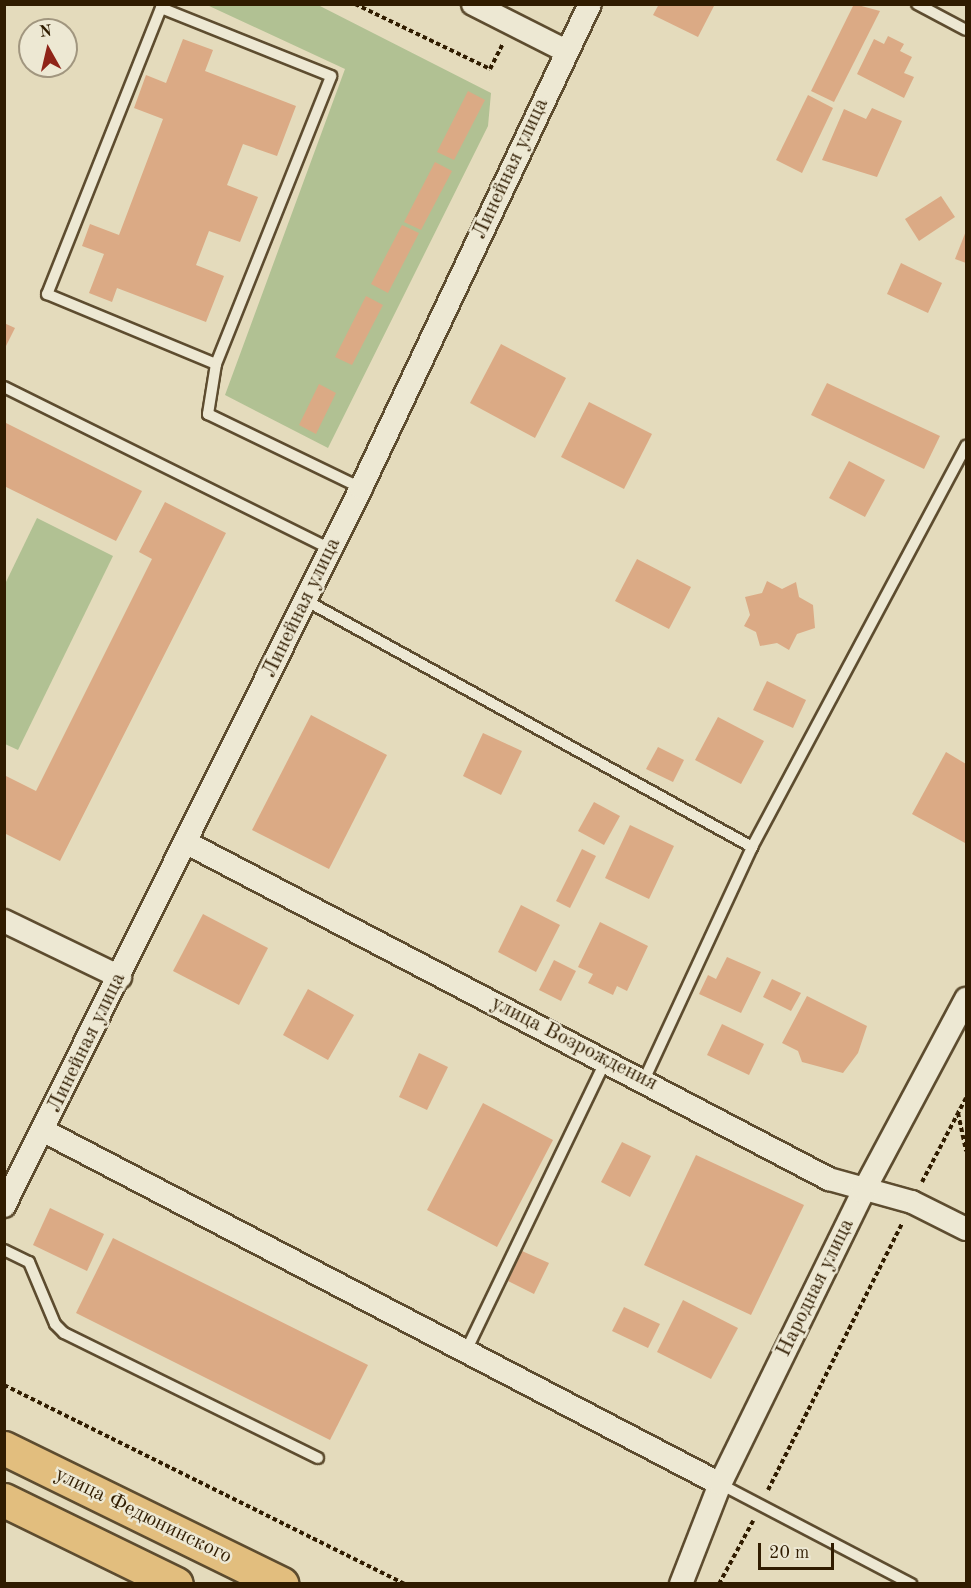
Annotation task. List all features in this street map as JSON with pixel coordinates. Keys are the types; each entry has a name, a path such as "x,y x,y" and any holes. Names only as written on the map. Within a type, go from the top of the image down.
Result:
{"highway":[{"name":"улица Федюнинского","path":"4,1448 281,1584"},
{"path":"4,1500 176,1584"}],"street":[{"path":"473,4 567,51"},
{"name":"Линейная улица","path":"4,1206 44,1131 361,488 590,4"},
{"name":"улица Возрождения","path":"186,843 606,1060 830,1179 863,1192 912,1202 966,1228"},
{"path":"4,921 120,977"},
{"name":"Народная улица","path":"681,1584 720,1484 863,1192 966,999"},
{"path":"44,1131 720,1484"},
{"path":"4,1433 34,1463"}],"lane":[{"path":"917,4 966,30"},
{"path":"216,364 47,294 160,8 331,76 216,364 207,414 361,488"},
{"path":"4,387 331,549"},
{"path":"644,1080 752,846 966,446"},
{"path":"305,600 752,846"},
{"path":"466,1352 606,1060"},
{"path":"4,1250 29,1262 54,1324 64,1333 318,1458"},
{"path":"720,1484 911,1584"}],"path":[{"path":"355,4 490,69 513,23"},
{"path":"719,1584 966,1098"},
{"path":"958,1113 966,1151"},
{"path":"4,1385 405,1584"}],"green space":[{"path":"207,5 318,5 491,93 488,126 328,448 225,395 345,69"},
{"path":"37,518 113,556 18,750 5,744 5,584"}],"building":[{"path":"659,4 715,4 698,37 653,15"},
{"path":"854,4 880,11 834,102 811,91"},
{"path":"888,36 904,44 900,51 912,57 904,73 914,77 904,98 857,74 874,39 884,44"},
{"path":"183,39 213,50 205,71 296,106 277,156 243,144 227,185 258,197 240,242 209,231 196,265 224,276 206,322 117,288 112,302 89,293 104,254 82,246 90,224 119,235 163,119 134,108 146,75 166,83"},
{"path":"468,91 485,100 454,160 437,152"},
{"path":"808,95 833,108 802,173 776,160"},
{"path":"872,108 902,121 877,177 822,160 844,109 866,119"},
{"path":"435,162 452,171 421,230 404,222"},
{"path":"941,196 955,217 919,241 905,219"},
{"path":"402,225 419,233 388,293 371,284"},
{"path":"966,231 966,263 955,259"},
{"path":"901,263 942,283 928,313 887,294"},
{"path":"366,296 383,305 352,365 335,357"},
{"path":"4,323 15,328 4,350"},
{"path":"501,344 566,378 535,438 470,403"},
{"path":"827,383 940,436 924,469 811,415"},
{"path":"319,384 336,393 316,434 299,425"},
{"path":"589,402 652,434 624,489 561,457"},
{"path":"4,422 142,491 116,541 4,486"},
{"path":"849,461 885,480 865,517 829,498"},
{"path":"165,502 226,533 60,861 4,833 4,775 36,791 152,559 139,552"},
{"path":"637,559 691,587 669,629 615,601"},
{"path":"767,581 782,589 796,582 799,597 813,605 815,628 797,634 789,650 777,643 760,646 756,632 744,626 750,615 745,597 762,593"},
{"path":"767,681 806,700 793,728 753,710"},
{"path":"311,715 387,755 329,869 252,830"},
{"path":"718,717 764,741 741,784 695,760"},
{"path":"483,733 522,751 501,795 463,776"},
{"path":"658,747 684,760 673,782 646,769"},
{"path":"946,752 966,764 965,843 912,814"},
{"path":"594,802 620,816 604,845 578,831"},
{"path":"630,825 674,846 649,899 605,878"},
{"path":"582,849 596,856 570,908 556,901"},
{"path":"521,905 560,925 536,972 498,952"},
{"path":"203,914 268,948 239,1005 173,971"},
{"path":"600,922 648,946 627,991 617,986 613,995 588,983 593,974 578,967"},
{"path":"727,957 761,972 741,1013 699,994 708,975 716,979"},
{"path":"554,960 576,971 561,1001 539,990"},
{"path":"772,979 801,993 791,1011 763,997"},
{"path":"308,989 354,1015 328,1060 283,1035"},
{"path":"807,996 867,1026 858,1053 843,1073 802,1062 798,1051 782,1043"},
{"path":"722,1024 764,1044 749,1075 707,1055"},
{"path":"419,1053 448,1067 427,1110 399,1097"},
{"path":"483,1103 553,1140 497,1247 427,1210"},
{"path":"622,1142 651,1156 630,1197 601,1182"},
{"path":"696,1155 804,1205 751,1315 644,1265"},
{"path":"50,1208 104,1234 87,1271 33,1245"},
{"path":"113,1238 368,1365 330,1440 76,1313"},
{"path":"522,1251 549,1263 534,1294 508,1281"},
{"path":"683,1300 738,1328 711,1379 657,1352"},
{"path":"624,1307 660,1324 648,1348 612,1331"}]}
